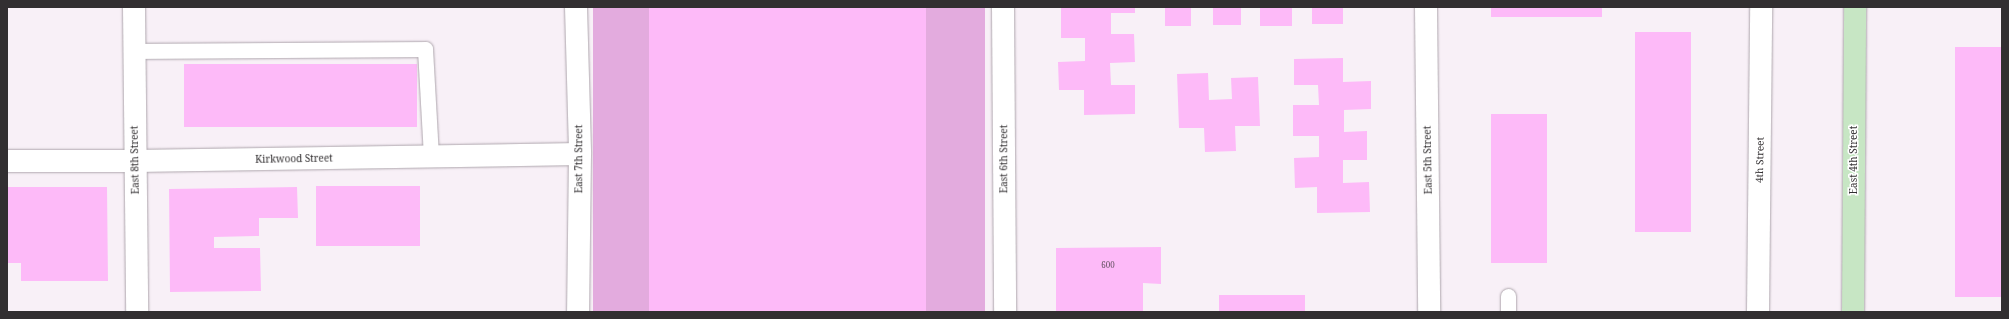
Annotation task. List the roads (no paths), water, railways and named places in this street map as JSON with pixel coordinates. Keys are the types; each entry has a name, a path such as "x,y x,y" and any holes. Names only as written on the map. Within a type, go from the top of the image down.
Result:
{"main road":[{"name":"East 4th Street","path":"1853,312 1855,7"}],"street":[{"name":"East 8th Street","path":"134,7 137,312"},
{"name":"East 7th Street","path":"576,7 580,154 578,312"},
{"name":"East 6th Street","path":"1003,7 1005,312"},
{"name":"East 5th Street","path":"1426,7 1429,312"},
{"name":"4th Street","path":"1758,312 1761,7"},
{"name":"Kirkwood Street","path":"7,161 135,161 580,154"}],"lane":[{"path":"135,51 425,48 431,156"},
{"path":"1508,296 1508,312"}]}
